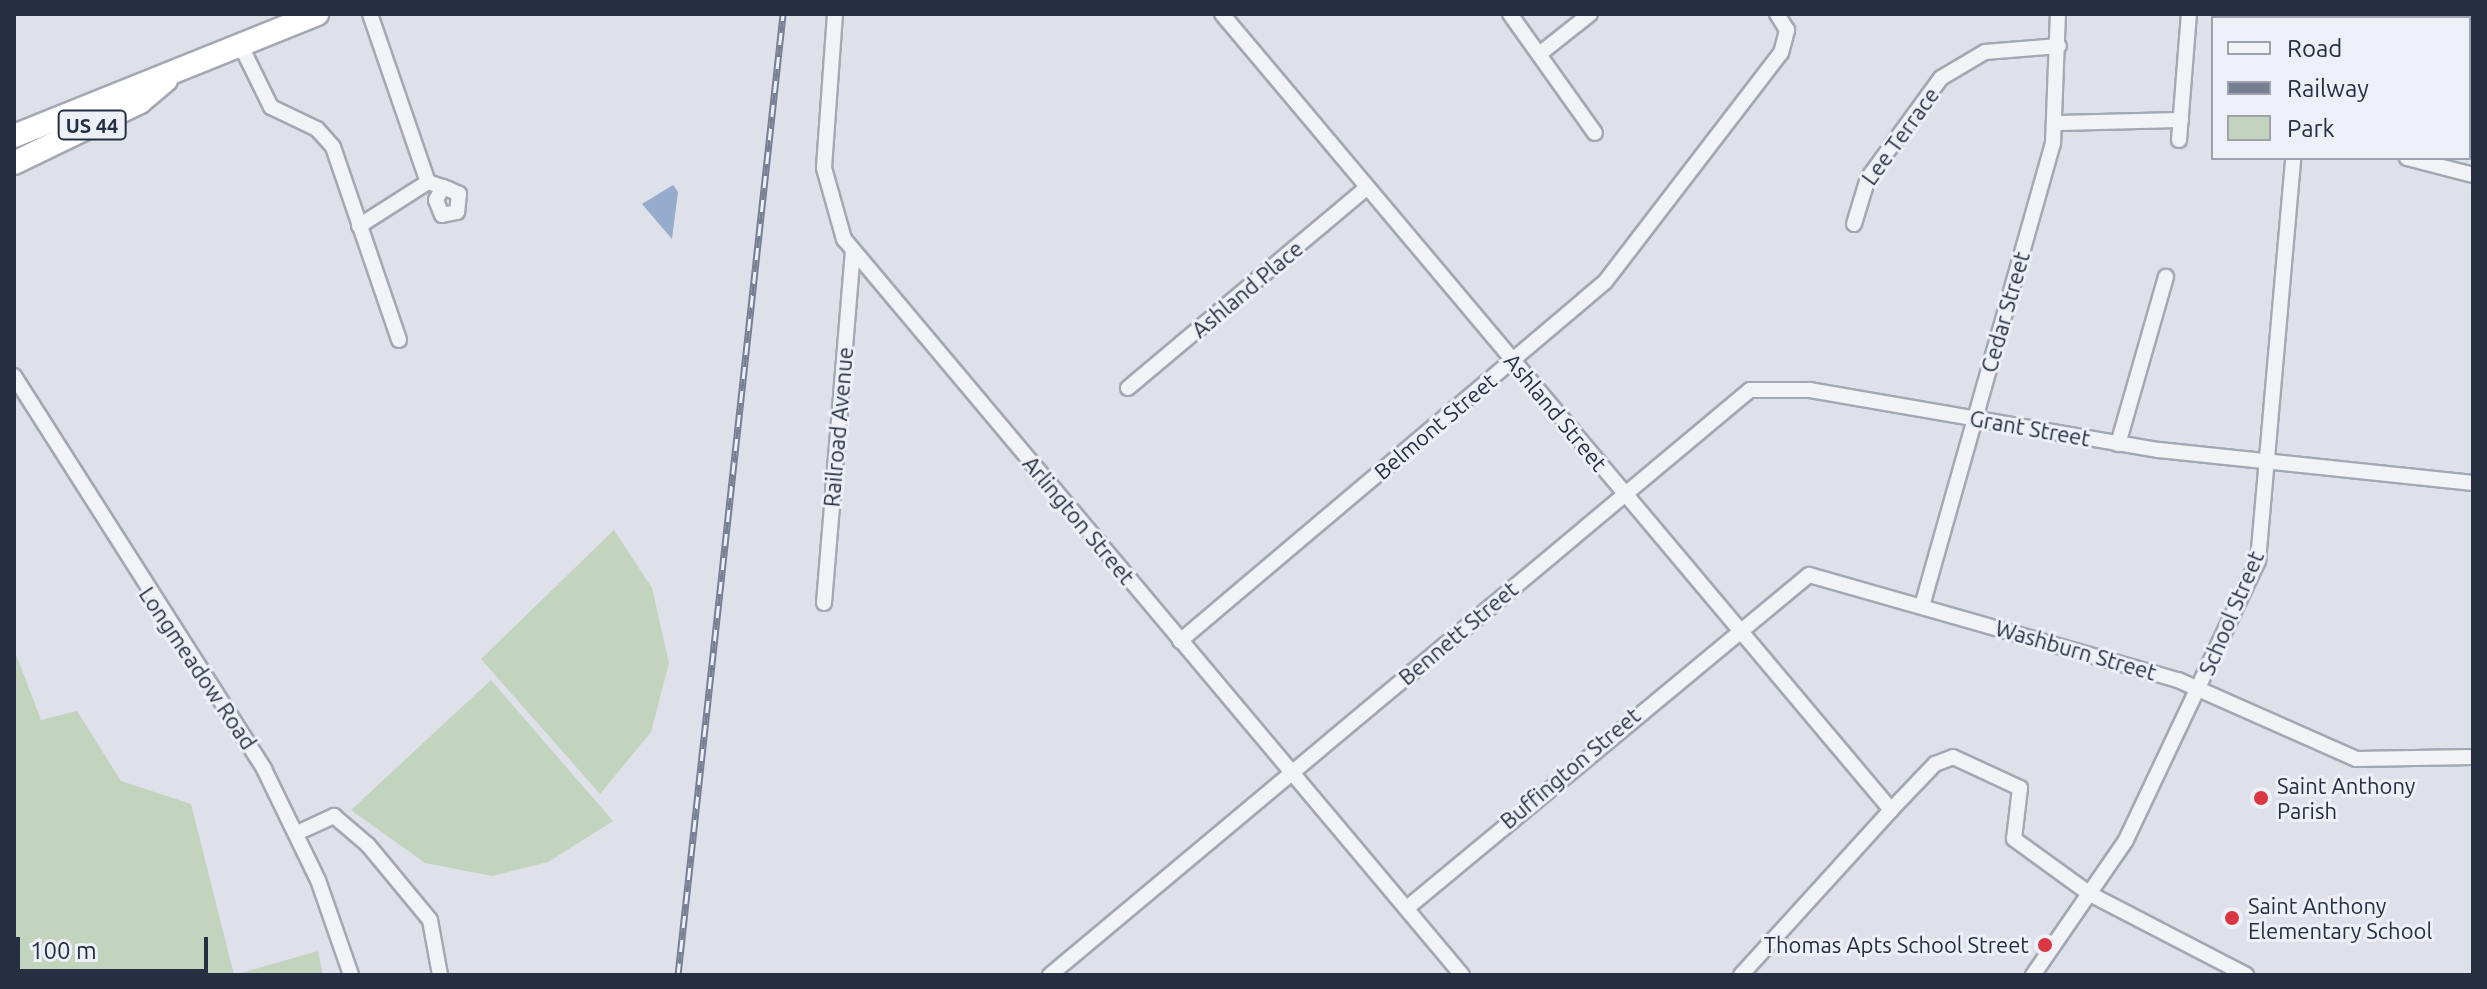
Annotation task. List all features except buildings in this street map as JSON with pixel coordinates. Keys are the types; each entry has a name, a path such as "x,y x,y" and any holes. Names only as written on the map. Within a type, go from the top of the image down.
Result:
{"highway":[{"name":"US 44","path":"14,136 122,87 166,80 317,14"},
{"name":"US 44","path":"14,163 140,102 166,80"}],"street":[{"path":"370,14 428,182"},
{"name":"Arlington Street","path":"835,14 824,168 834,217 853,251 1462,975"},
{"name":"Ashland Street","path":"1222,14 1365,189 1624,493 1735,631 1891,810"},
{"path":"1510,14 1542,52 1546,69 1595,133"},
{"path":"1542,52 1590,14"},
{"name":"Belmont Street","path":"1180,641 1513,361 1643,241 1787,40 1777,14"},
{"name":"Cedar Street","path":"1922,606 2057,123 2058,14"},
{"path":"2179,140 2189,14"},
{"path":"241,46 271,107 317,129 333,147 399,340"},
{"name":"Lee Terrace","path":"1854,224 1868,178 1941,78 1985,52 2059,46"},
{"path":"2057,123 2181,120"},
{"name":"School Street","path":"2033,975 2126,840 2258,561 2293,160"},
{"path":"2415,160 2473,175"},
{"path":"359,226 428,182"},
{"path":"428,182 443,187"},
{"name":"Ashland Place","path":"1128,388 1365,189"},
{"name":"Railroad Avenue","path":"824,603 853,251"},
{"path":"2118,444 2166,277"},
{"name":"Longmeadow Road","path":"14,376 248,743 297,833 351,975"},
{"name":"Grant Street","path":"1624,493 1757,388 1974,419 2118,444 2473,483"},
{"name":"Bennett Street","path":"1050,975 1624,493"},
{"name":"Washburn Street","path":"1735,631 1809,575 2198,688 2356,759 2473,757"},
{"name":"Buffington Street","path":"1407,908 1735,631"},
{"path":"1741,975 1935,764 1953,757 1976,762 2020,788 2014,839 2090,894 2246,975"},
{"path":"297,833 334,816 368,845 430,920 440,975"}],"green space":[{"path":"614,530 652,588 669,663 651,732 600,794 481,659"},
{"path":"14,649 41,720 77,711 121,781 191,804 234,975 14,975"},
{"path":"491,680 613,821 548,862 492,876 425,863 351,810"},
{"path":"318,951 323,975 234,975"}],"water":[{"path":"673,185 678,192 672,239 642,204"}],"waterway":[{"path":"14,673 14,701"}],"railway":[{"path":"678,975 783,14"}],"place":[{"name":"Saint Anthony Parish","path":"2261,798"},
{"name":"Saint Anthony Elementary School","path":"2232,918"},
{"name":"Thomas Apts School Street","path":"2045,945"}]}
